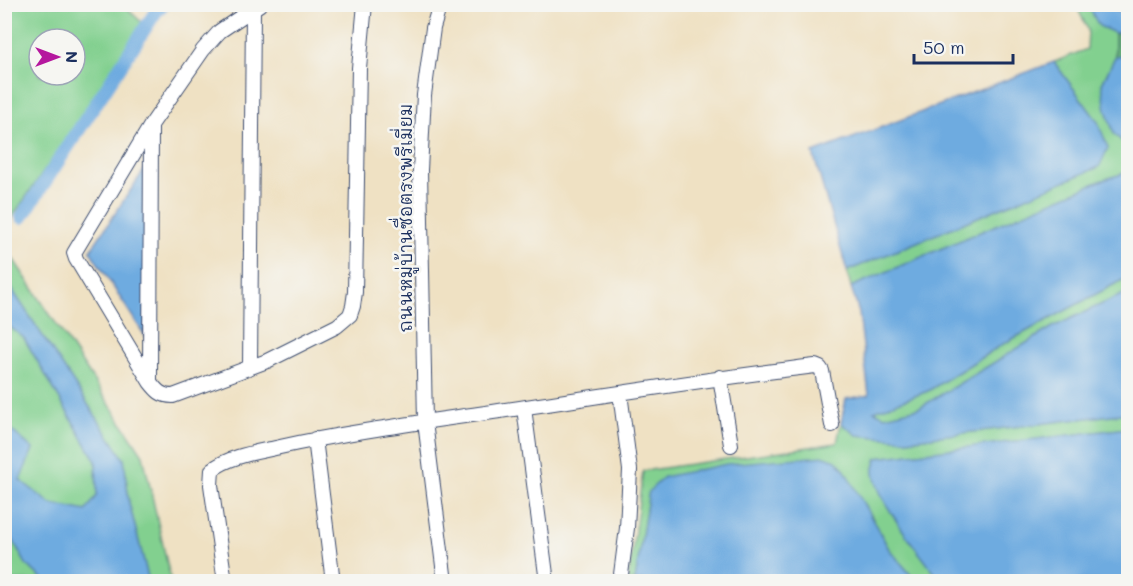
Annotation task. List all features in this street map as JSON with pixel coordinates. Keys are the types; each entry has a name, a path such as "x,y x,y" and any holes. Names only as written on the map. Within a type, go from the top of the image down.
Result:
{"street":[{"path":"257,7 220,31 203,50 151,125 74,253 158,393 173,396 267,361 337,326 350,315 353,306 359,68 365,4"},
{"name":"ถนนหมู่บ้านซื่อตรงพรีเมี่ยม","path":"440,4 433,28 424,95 420,170 425,422 445,582"},
{"path":"250,367 257,7"},
{"path":"150,382 151,125"},
{"path":"225,582 211,485 212,470 223,463 252,453 315,439 425,422 720,377 815,366 820,368 832,425"},
{"path":"720,377 731,445"},
{"path":"620,393 630,470 627,528 620,582"},
{"path":"524,408 547,582"},
{"path":"315,439 333,582"}],"green space":[{"path":"5,4 123,5 146,26 5,227"},
{"path":"1076,5 1088,5 1099,26 1115,33 1115,57 1102,84 1124,143 1128,141 1128,172 1100,181 851,287 847,271 1099,167 1098,122 1054,62 1087,49 1088,30"},
{"path":"1128,30 1128,54 1115,57 1115,33"},
{"path":"4,245 143,455 171,581 149,581 129,503 124,459 5,279"},
{"path":"1128,277 1128,292 1053,327 919,408 885,416 873,411 928,391 1003,344"},
{"path":"4,323 24,338 96,461 97,496 86,511 51,504 19,480 33,449 5,425"},
{"path":"1128,413 1128,428 877,458 874,472 883,498 901,528 941,581 916,581 889,549 870,513 649,491 635,581 628,582 643,471 837,443 841,423 857,435 907,440"},
{"path":"4,525 26,564 45,581 5,581"}],"water":[{"path":"1088,5 1115,5 1128,22 1128,30 1115,33 1099,26"},
{"path":"1128,54 1128,141 1124,143 1114,134 1106,110 1102,84 1115,57"},
{"path":"1054,62 1098,122 1108,148 1099,167 847,271 813,153"},
{"path":"150,161 145,336 90,251"},
{"path":"1128,172 1128,277 1003,344 928,391 874,411 885,416 919,408 1053,327 1128,292 1128,413 907,440 857,435 841,423 846,399 869,395 859,313 851,287 1100,181"},
{"path":"5,279 124,459 129,503 149,581 45,581 26,564 5,525 5,425 33,449 20,480 51,504 86,511 97,496 96,461 24,338 5,323"},
{"path":"1128,428 1128,581 941,581 891,513 877,484 874,472 877,458"},
{"path":"825,456 836,460 844,469 889,549 916,581 635,581 649,491 664,477 727,464"}],"waterway":[{"path":"22,217 163,4"}]}
